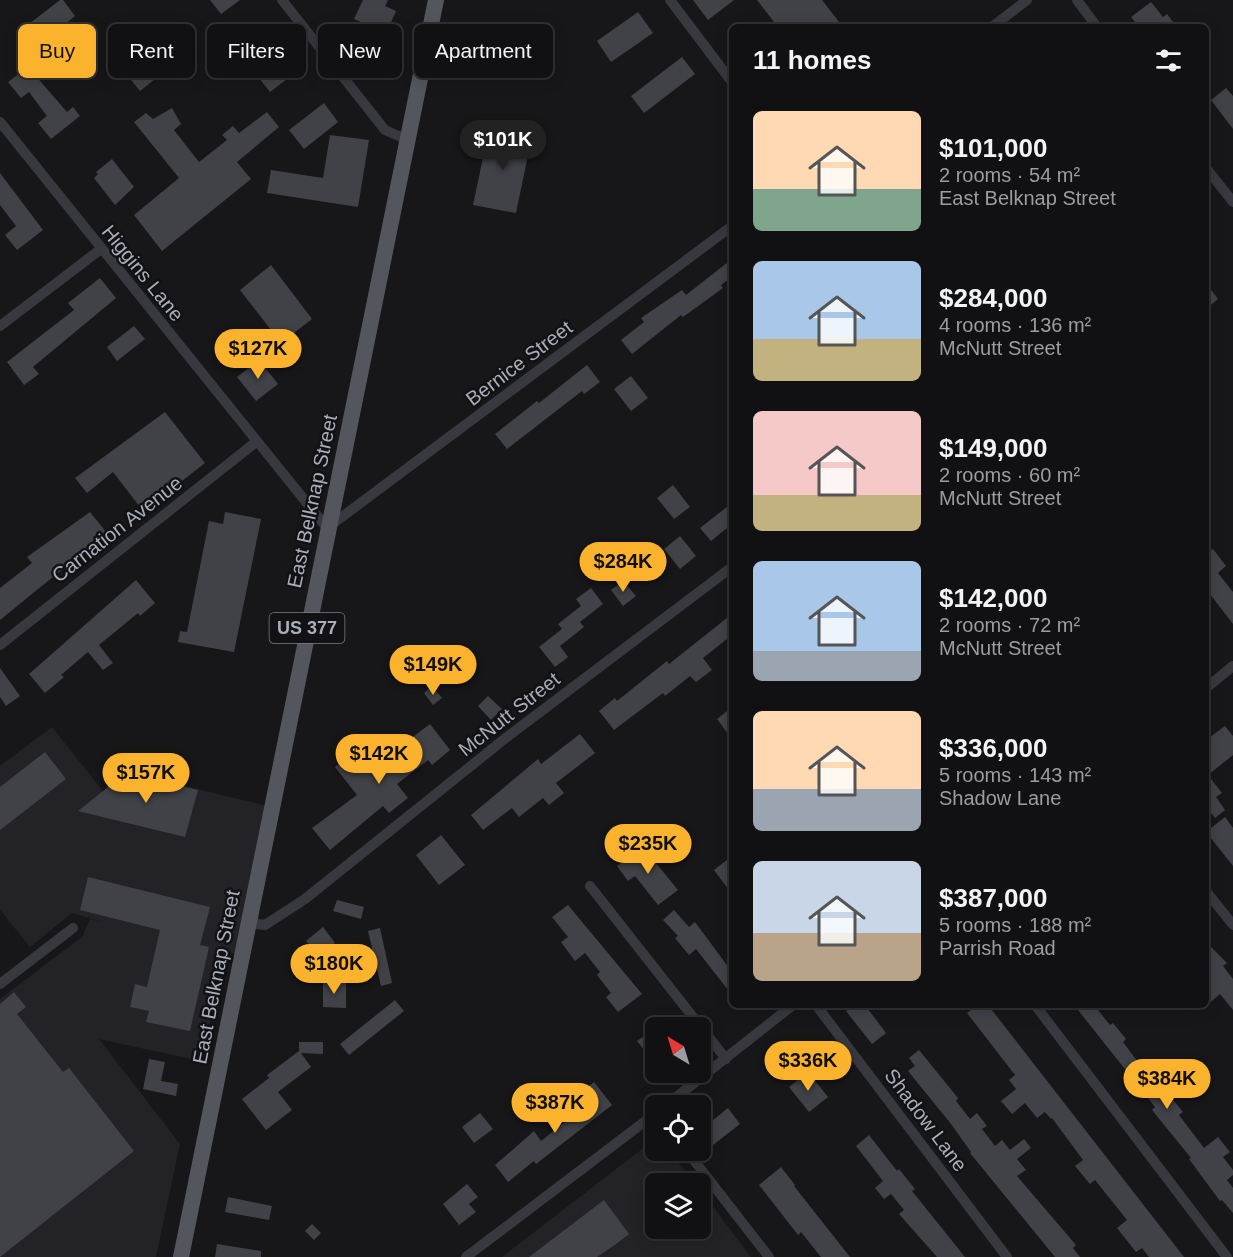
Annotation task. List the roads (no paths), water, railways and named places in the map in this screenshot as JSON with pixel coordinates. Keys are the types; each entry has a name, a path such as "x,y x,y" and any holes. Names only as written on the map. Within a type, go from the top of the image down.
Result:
{"main road":[{"name":"East Belknap Street","path":"181,1257 327,528 436,0"}],"street":[{"path":"282,0 385,130 408,140"},
{"path":"670,0 729,78"},
{"path":"996,24 1027,0"},
{"path":"1077,0 1096,24"},
{"name":"Higgins Lane","path":"0,122 327,528"},
{"path":"1209,172 1233,201"},
{"name":"Bernice Street","path":"327,528 729,228"},
{"path":"0,326 101,249"},
{"name":"Carnation Avenue","path":"0,645 256,442"},
{"name":"McNutt Street","path":"249,923 265,925 304,899 507,737 729,569"},
{"path":"1209,686 1233,666"},
{"path":"590,886 726,1059"},
{"path":"1209,895 1233,925"},
{"path":"0,984 73,928"},
{"path":"679,1095 789,1008"},
{"name":"Shadow Lane","path":"818,1008 1007,1257"},
{"path":"1037,1008 1227,1257"},
{"path":"466,1257 645,1121"},
{"path":"695,1161 769,1257"}]}
